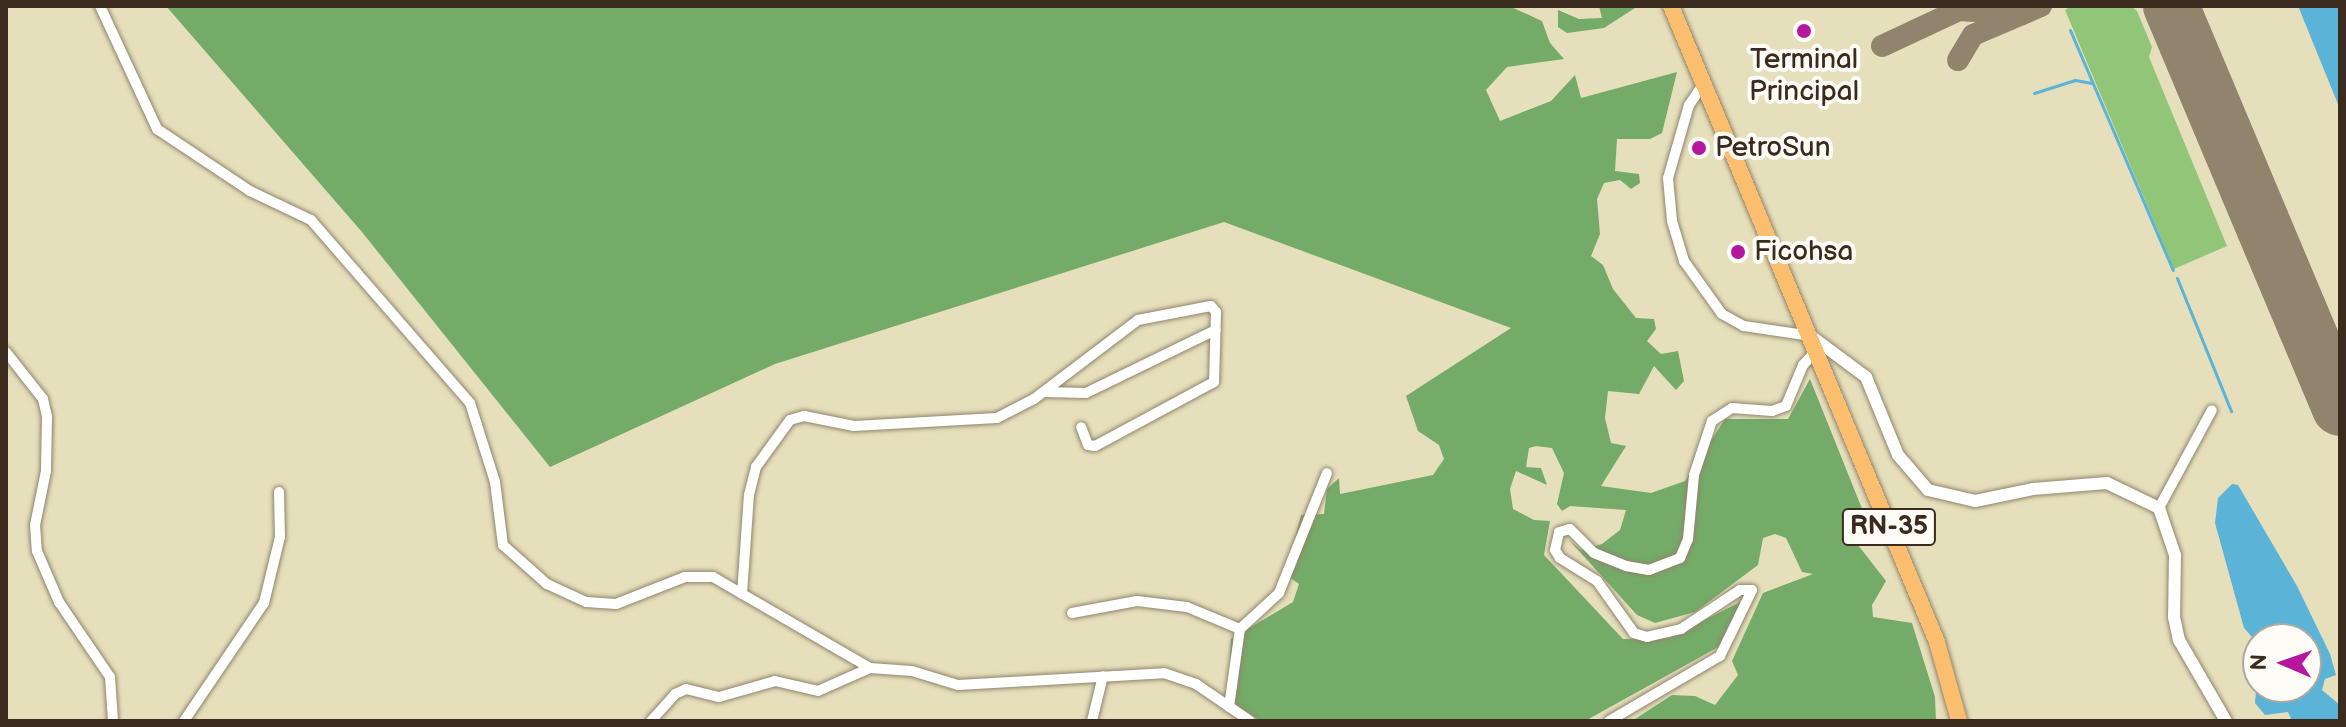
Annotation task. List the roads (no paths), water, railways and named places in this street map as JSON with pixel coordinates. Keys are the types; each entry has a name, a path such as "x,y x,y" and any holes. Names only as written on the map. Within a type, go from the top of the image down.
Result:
{"main road":[{"name":"RN-35","path":"1671,6 1937,642 1959,721"}],"street":[{"path":"100,6 157,129 250,191 311,220 470,403 495,482 503,545 514,559 547,584 586,602 616,604 701,575 742,594 870,668 912,671 958,685 1103,676 1182,677 1250,721"},
{"path":"1704,82 1689,105 1668,178 1672,221 1684,261 1722,314 1744,326 1814,344 1866,377 1898,455 1928,490 1975,501 2033,489 2107,483 2159,508 2175,555 2174,617 2179,640 2226,721"},
{"path":"742,594 752,481 773,437 790,420 804,416 854,426 997,418 1044,392 1138,320 1211,306 1216,330 1214,382 1095,446 1088,445 1081,427"},
{"path":"1044,392 1086,393 1216,330"},
{"path":"1609,721 1720,656 1752,590 1740,590 1681,629 1647,637 1623,624 1597,581 1560,558 1555,550 1559,532 1570,529 1594,553 1626,566 1649,570 1680,558 1688,539 1694,475 1712,421 1732,408 1772,411 1786,406 1814,344"},
{"path":"6,352 43,399 47,417 46,471 35,525 37,551 59,602 110,677 113,721"},
{"path":"2159,508 2212,410"},
{"path":"1229,707 1240,629 1279,593 1327,473"},
{"path":"184,721 264,603 280,537 279,492"},
{"path":"1072,613 1137,601 1187,607 1240,629"},
{"path":"651,721 675,694 686,689 719,697 775,681 818,691 870,668"},
{"path":"1092,721 1103,676"}],"water":[{"path":"2298,6 2340,6 2340,109"},
{"path":"2232,484 2238,485 2315,623 2243,623 2215,523 2218,498"},
{"path":"2322,638 2336,675 2325,679 2322,690"},
{"path":"2322,690 2340,705 2340,721 2292,721 2288,712 2265,715 2255,703 2322,703"}],"waterway":[{"path":"2070,30 2173,270"},
{"path":"2034,93 2075,80 2092,83"},
{"path":"2177,278 2231,411"}],"place":[{"name":"Terminal Principal","path":"1804,31"},
{"name":"PetroSun","path":"1699,148"},
{"name":"Ficohsa","path":"1738,252"}]}
